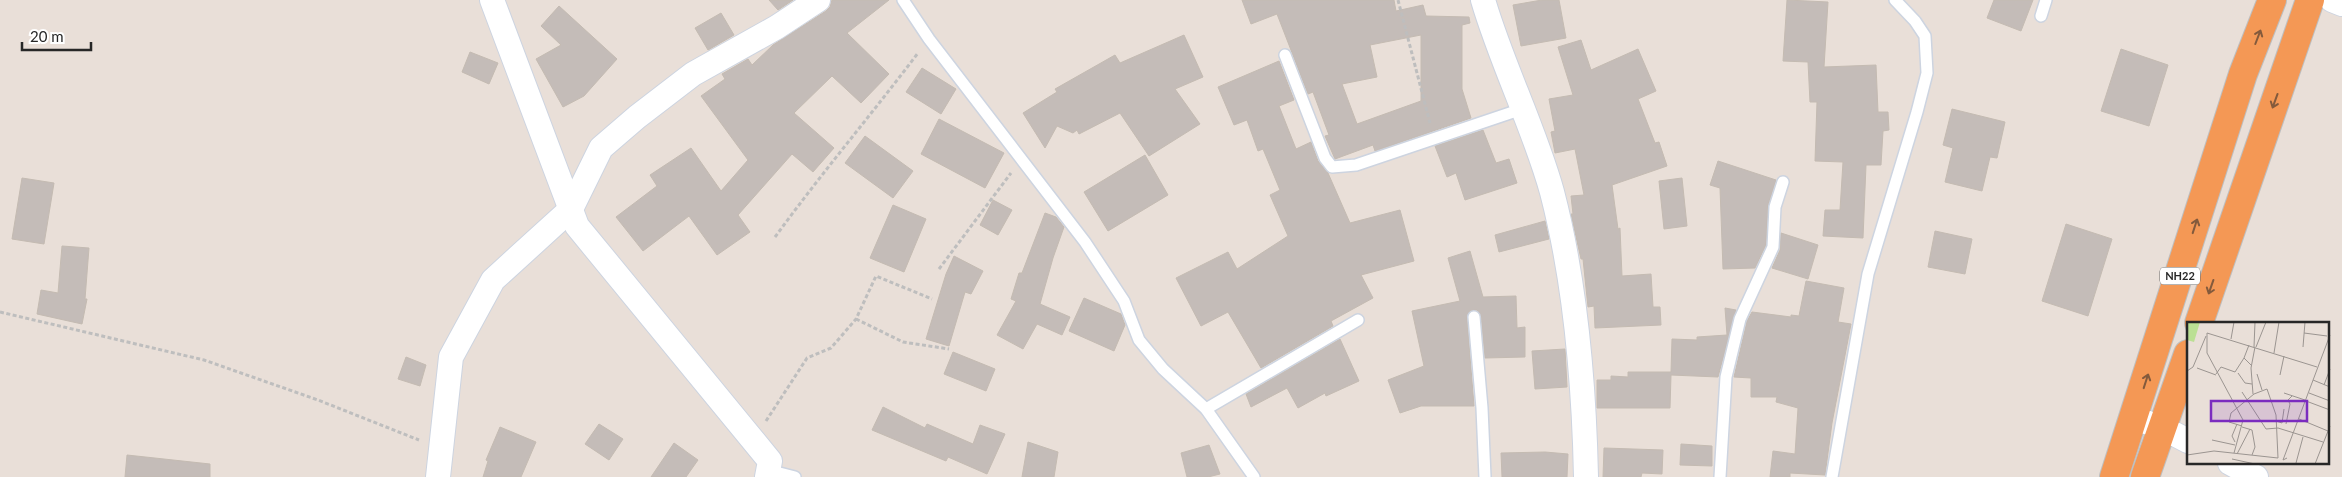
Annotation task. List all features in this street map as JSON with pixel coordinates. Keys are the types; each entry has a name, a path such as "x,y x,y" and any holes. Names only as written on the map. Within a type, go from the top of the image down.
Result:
{"highway":[{"name":"NH22","path":"2114,477 2243,74 2272,0"},
{"name":"NH22","path":"2199,322 2310,0"},
{"path":"2145,477 2187,357"}],"street":[{"path":"492,0 578,226 770,461 767,473"},
{"path":"438,477 451,357 493,280 571,209 601,148 637,117 693,74 777,27 818,0"},
{"path":"1484,0 1551,191 1562,235 1577,323 1586,477"},
{"path":"2332,0 2342,4"},
{"path":"2134,418 2163,428 2187,440"},
{"path":"2232,464 2256,477"}],"lane":[{"path":"903,0 930,39 1085,242 1124,301 1139,340 1163,369 1206,409 1254,477"},
{"path":"1832,477 1868,274 1917,112 1926,73 1925,36 1916,21 1895,0"},
{"path":"2041,16 2046,0"},
{"path":"1285,55 1325,158 1332,167 1356,165 1522,109"},
{"path":"1720,477 1726,377 1740,319 1773,247 1775,206 1783,182"},
{"path":"1474,318 1482,408 1485,477"},
{"path":"1206,409 1358,320"},
{"path":"767,473 795,477"}],"path":[{"path":"1398,0 1434,138"},
{"path":"775,237 822,172 851,140 930,39"},
{"path":"939,270 1022,159"},
{"path":"753,441 807,358 831,348 856,319 876,276 932,299"},
{"path":"0,312 204,360 318,400 441,449"},
{"path":"856,319 903,342 950,349"}],"building":[{"path":"769,0 793,0 778,10"},
{"path":"832,0 889,0 847,33 889,74 861,103 832,76 794,113 834,148 813,172 792,154 738,215 750,232 717,255 689,216 643,251 616,217 657,186 650,175 691,148 721,191 748,160 701,96 725,79 722,74 748,59 752,65 773,45 826,11 830,7"},
{"path":"1242,0 1394,0 1396,11 1423,5 1426,16 1469,17 1470,23 1462,25 1462,89 1471,118 1375,151 1373,145 1335,159 1325,136 1329,135 1313,92 1308,94 1277,14 1251,24","holes":["1421,35 1421,101 1357,124 1342,84 1377,77 1370,45"]},
{"path":"1542,0 1559,0 1566,38 1521,46 1513,5"},
{"path":"1787,0 1828,2 1824,67 1876,65 1878,112 1888,112 1889,130 1883,131 1881,165 1866,165 1863,238 1823,236 1825,210 1840,210 1843,162 1815,161 1817,102 1810,102 1808,62 1783,61"},
{"path":"1994,0 2033,0 2021,31 1987,18"},
{"path":"559,6 617,59 584,96 563,107 536,59 561,45 541,26"},
{"path":"721,13 734,35 708,50 695,28"},
{"path":"1184,35 1203,77 1175,89 1200,124 1149,156 1120,113 1079,134 1077,130 1073,133 1057,126 1045,148 1023,113 1057,92 1055,89 1115,55 1120,63"},
{"path":"1581,40 1591,70 1638,49 1656,91 1638,99 1655,143 1659,142 1667,166 1612,185 1618,229 1620,228 1622,276 1651,274 1653,307 1660,307 1661,325 1595,328 1594,306 1588,307 1583,259 1581,259 1571,214 1573,214 1571,196 1584,195 1575,149 1555,153 1551,132 1555,131 1549,99 1573,95 1558,47"},
{"path":"2121,49 2168,65 2149,126 2101,111"},
{"path":"470,52 498,63 489,84 462,72"},
{"path":"1279,61 1294,100 1279,106 1296,149 1311,142 1318,161 1328,173 1350,223 1400,210 1414,261 1361,275 1373,298 1331,321 1333,326 1261,368 1228,312 1201,326 1176,278 1228,252 1237,269 1288,236 1270,195 1280,190 1263,149 1258,151 1247,120 1234,125 1218,87"},
{"path":"922,68 956,89 941,114 906,92"},
{"path":"1952,109 2005,122 1997,158 1990,157 1982,191 1945,182 1953,148 1943,145"},
{"path":"939,119 1004,153 985,188 921,154"},
{"path":"1483,130 1496,163 1509,159 1517,183 1465,200 1456,173 1447,177 1435,146"},
{"path":"865,136 913,171 893,198 845,163"},
{"path":"1145,155 1168,195 1108,231 1084,192"},
{"path":"1718,161 1776,180 1768,206 1766,245 1755,268 1723,269 1720,188 1710,185"},
{"path":"22,178 54,183 44,244 12,239"},
{"path":"1682,178 1687,226 1664,229 1659,181"},
{"path":"993,200 1012,210 998,235 980,225"},
{"path":"893,205 926,219 904,272 870,258"},
{"path":"1045,213 1056,217 1064,227 1040,304 1070,317 1062,335 1037,324 1023,349 997,335 1016,301 1011,299 1019,273 1022,273"},
{"path":"1545,221 1549,239 1499,252 1495,235"},
{"path":"2066,224 2112,239 2088,316 2042,301"},
{"path":"1935,231 1972,239 1965,274 1928,267"},
{"path":"1781,233 1818,245 1808,279 1772,268 1780,250"},
{"path":"62,246 89,248 85,299 87,299 82,324 37,314 41,290 58,293"},
{"path":"1470,251 1483,297 1516,296 1517,328 1525,327 1525,357 1485,358 1481,316 1477,310 1470,311 1467,318 1474,406 1421,406 1400,413 1388,380 1424,366 1412,311 1460,301 1448,258"},
{"path":"954,256 983,271 971,294 965,292 949,346 926,339 946,274"},
{"path":"1806,281 1844,288 1838,322 1851,324 1832,423 1825,475 1790,473 1790,477 1770,477 1773,451 1795,454 1798,408 1776,402 1777,397 1751,397 1751,378 1734,377 1747,321 1752,312 1791,317 1791,315 1799,316"},
{"path":"1084,298 1121,314 1125,325 1114,351 1069,331"},
{"path":"1725,308 1736,310 1718,377 1671,375 1670,408 1597,408 1597,380 1611,380 1611,376 1628,377 1628,372 1671,372 1672,339 1697,340 1697,337 1727,335"},
{"path":"1340,339 1359,381 1326,396 1325,393 1298,408 1287,388 1251,407 1246,394"},
{"path":"1565,349 1567,387 1535,389 1532,351"},
{"path":"953,352 995,369 986,391 944,374"},
{"path":"406,357 426,365 420,386 398,379"},
{"path":"883,407 925,428 927,424 973,444 980,425 1005,434 987,474 948,457 946,461 872,430"},
{"path":"599,424 623,439 609,460 585,444"},
{"path":"500,427 536,442 521,477 483,477 488,461 486,460"},
{"path":"1028,442 1058,452 1054,477 1022,477"},
{"path":"674,443 698,460 686,477 651,477"},
{"path":"1681,444 1712,446 1712,466 1680,465"},
{"path":"1209,445 1220,474 1208,477 1187,477 1181,453"},
{"path":"1604,448 1663,450 1662,474 1642,473 1641,477 1603,477"},
{"path":"1545,452 1568,454 1567,477 1502,477 1501,453"},
{"path":"127,455 210,464 210,477 125,477"}]}
